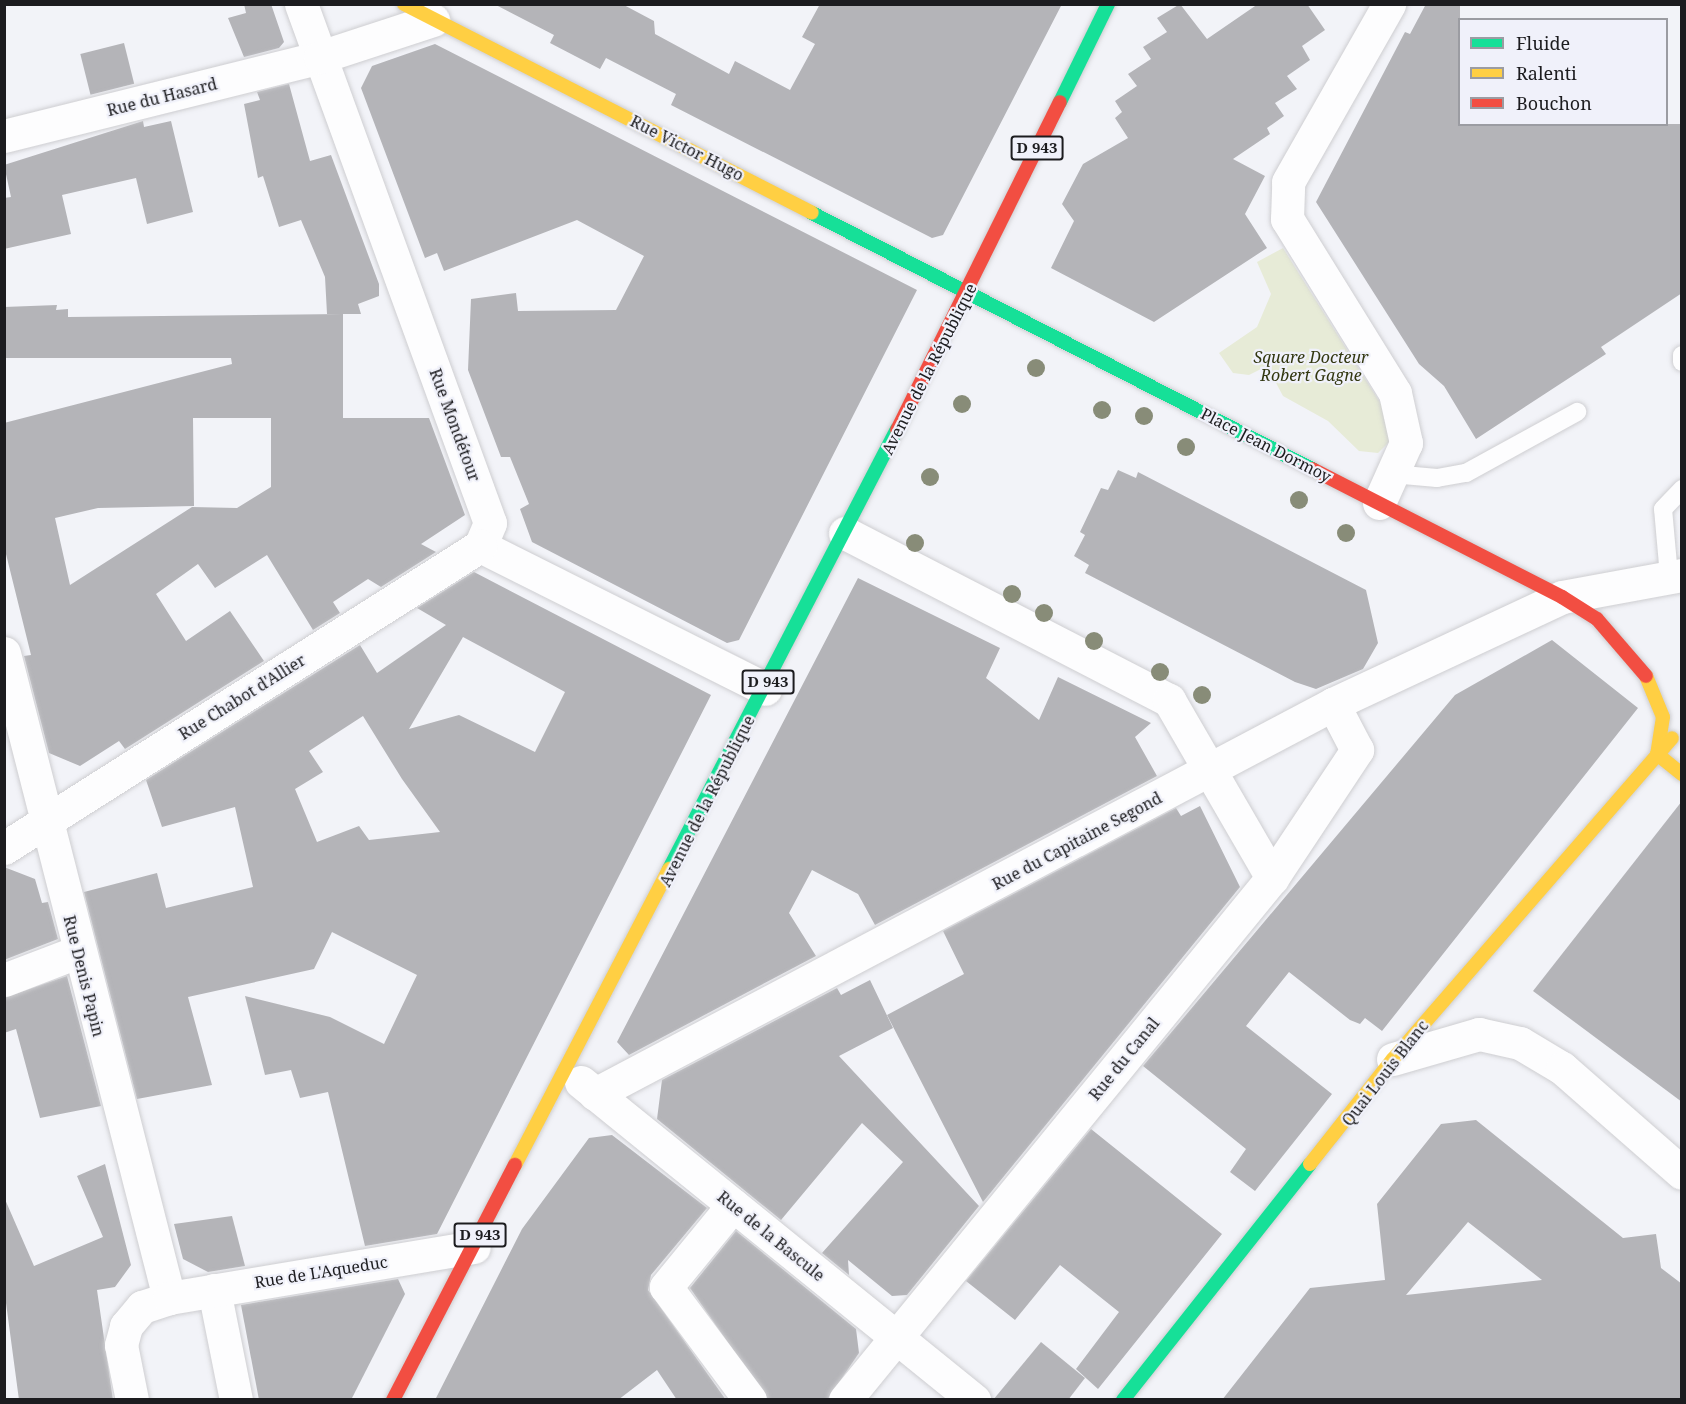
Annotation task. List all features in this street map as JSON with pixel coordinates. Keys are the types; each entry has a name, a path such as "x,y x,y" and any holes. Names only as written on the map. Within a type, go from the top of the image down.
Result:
{"main road":[{"name":"Rue Victor Hugo","path":"404,4 969,292"},
{"name":"Avenue de la République","path":"393,1399 568,1072 969,292 1108,4"},
{"name":"Place Jean Dormoy","path":"969,292 1562,597"},
{"path":"1562,597 1597,620 1653,684 1663,717 1657,754 1682,774"},
{"name":"Quai Louis Blanc","path":"1123,1400 1393,1059 1682,728"}],"street":[{"name":"Rue Mondétour","path":"301,4 490,523 480,546"},
{"path":"1379,503 1406,443 1395,393 1287,219 1288,182 1389,4"},
{"name":"Rue du Hasard","path":"4,136 320,57 433,20"},
{"path":"845,533 1169,700 1213,769 1272,878"},
{"path":"480,546 765,689"},
{"name":"Rue Chabot d'Allier","path":"4,848 480,546"},
{"path":"1562,597 1675,575"},
{"name":"Rue du Capitaine Segond","path":"595,1094 1333,704 1562,597"},
{"name":"Rue Denis Papin","path":"4,653 77,952 169,1298"},
{"name":"Rue du Canal","path":"845,1400 1272,878 1358,750 1333,704"},
{"path":"4,980 77,952"},
{"path":"1393,1059 1479,1034 1520,1043 1562,1068 1682,1173"},
{"name":"Rue de la Bascule","path":"568,1072 974,1400"},
{"path":"733,1205 666,1287 750,1400"},
{"name":"Rue de L'Aqueduc","path":"132,1400 121,1345 126,1326 142,1307 169,1298 474,1247"},
{"path":"214,1290 236,1400"}],"lane":[{"path":"1682,355 1682,362"},
{"path":"1392,474 1437,478 1466,473 1577,412"},
{"path":"1675,575 1664,509 1682,489"}],"green space":[{"name":"Square Docteur Robert Gagne","path":"1283,248 1393,423 1393,438 1378,453 1359,451 1328,421 1283,396 1267,366 1249,375 1233,373 1219,353 1257,327 1271,294 1257,262"}],"building":[{"path":"244,4 271,4 284,42 279,48 244,57 228,18 246,13"},
{"path":"494,4 622,4 654,21 655,34 729,74 735,61 790,90 815,44 802,37 820,4 1062,4 943,235 932,238 671,105 676,94 606,58 600,69 550,43 554,35"},
{"path":"1180,4 1207,39 1258,4 1307,4 1325,30 1302,46 1310,60 1287,76 1297,89 1275,103 1284,116 1267,128 1270,134 1233,159 1265,176 1245,214 1267,248 1154,322 1051,268 1074,221 1062,204 1083,164 1128,138 1115,118 1122,112 1115,101 1137,86 1128,74 1151,59 1143,47 1167,32 1157,18"},
{"path":"1426,4 1460,4 1458,126 1668,126 1668,124 1682,124 1682,293 1601,347 1606,354 1476,439 1444,386 1419,364 1316,202 1405,32 1410,34"},
{"path":"124,43 134,84 90,95 80,54"},
{"path":"435,44 917,290 739,640 727,643 532,542 520,509 529,504 510,457 501,457 468,370 471,299 516,293 518,311 616,310 644,256 577,220 444,271 437,253 425,258 361,88 372,66"},
{"path":"289,84 310,161 331,155 379,284 379,296 358,304 361,314 327,314 325,277 301,220 279,227 263,176 258,178 244,104 260,100 257,92"},
{"path":"143,121 144,127 171,121 193,212 147,224 136,178 62,195 71,234 4,249 4,198 11,197 4,165"},
{"path":"57,305 56,310 68,309 68,317 343,314 343,418 429,418 465,515 421,544 436,552 381,587 368,579 333,602 340,613 313,630 267,555 215,588 198,564 156,594 186,641 230,611 264,661 125,749 119,741 80,766 49,753 24,656 31,655 4,546 4,423 232,364 231,358 4,358 4,307","holes":["193,418 271,418 271,487 237,508 192,507 70,585 55,518 98,508 194,506"]},
{"path":"1118,470 1136,478 1138,472 1366,590 1378,643 1363,669 1316,689 1295,682 1085,573 1089,565 1074,556 1085,535 1080,532 1101,488 1108,490"},
{"path":"474,572 711,695 437,1234 365,1246 328,1092 300,1098 291,1070 265,1075 245,996 330,1017 384,1044 417,975 332,932 314,969 188,997 212,1085 137,1099 84,892 157,873 166,908 253,887 235,807 162,827 146,780 360,645 377,673 446,625 417,608","holes":["463,637 565,692 535,752 459,715 409,729","363,716 402,779 440,832 369,840 359,826 317,842 295,789 323,772 309,751"]},
{"path":"858,578 1000,648 986,678 1039,720 1058,677 1151,723 1135,737 1157,776 875,925 858,894 812,870 789,913 816,956 629,1055 617,1042"},
{"path":"1552,640 1638,708 1382,1031 1365,1018 1360,1024 1350,1020 1289,972 1246,1026 1332,1094 1255,1191 1230,1172 1246,1149 1143,1066 1455,695"},
{"path":"1682,801 1682,1102 1533,991"},
{"path":"1200,806 1240,887 983,1202 887,1015 964,974 943,931 1176,808 1181,816"},
{"path":"4,867 35,879 42,903 48,902 58,939 4,960"},
{"path":"67,976 101,1106 40,1118 16,1029 4,1033 4,998"},
{"path":"870,980 893,1028 839,1056 979,1206 907,1295 892,1296 848,1260 849,1275 822,1253 903,1162 862,1123 781,1220 657,1119 662,1080 837,988 841,995"},
{"path":"1476,1120 1623,1238 1656,1234 1661,1268 1682,1284 1682,1400 1222,1400 1310,1288 1385,1280 1377,1204 1441,1124","holes":["1468,1222 1542,1280 1406,1295"]},
{"path":"1091,1129 1222,1234 1098,1389 1076,1369 1119,1312 1060,1265 1015,1320 966,1281"},
{"path":"612,1135 707,1208 651,1275 648,1290 726,1400 677,1400 657,1370 618,1400 435,1400 522,1229 589,1138"},
{"path":"105,1164 131,1265 115,1287 97,1290 113,1400 19,1400 4,1288 4,1197 34,1266 103,1237 77,1176"},
{"path":"232,1216 245,1266 208,1272 183,1259 174,1224"},
{"path":"736,1231 856,1329 859,1353 827,1400 768,1400 690,1288"},
{"path":"398,1279 405,1294 351,1400 259,1400 241,1305"},
{"path":"1041,1342 1085,1378 1068,1400 993,1400"}],"traffic: fast":[{"path":"1060,102 1108,4"},
{"path":"812,213 1312,469"},
{"path":"669,869 897,430"},
{"path":"1123,1400 1310,1164"}],"traffic: slow":[{"path":"404,4 812,213"},
{"path":"1646,676 1663,717 1657,754"},
{"path":"1310,1164 1393,1059 1672,738"},
{"path":"1657,754 1682,774"},
{"path":"515,1165 669,869"}],"traffic: jam":[{"path":"897,430 1060,102"},
{"path":"1312,469 1562,597 1597,619 1646,676"},
{"path":"393,1400 515,1165"}]}
